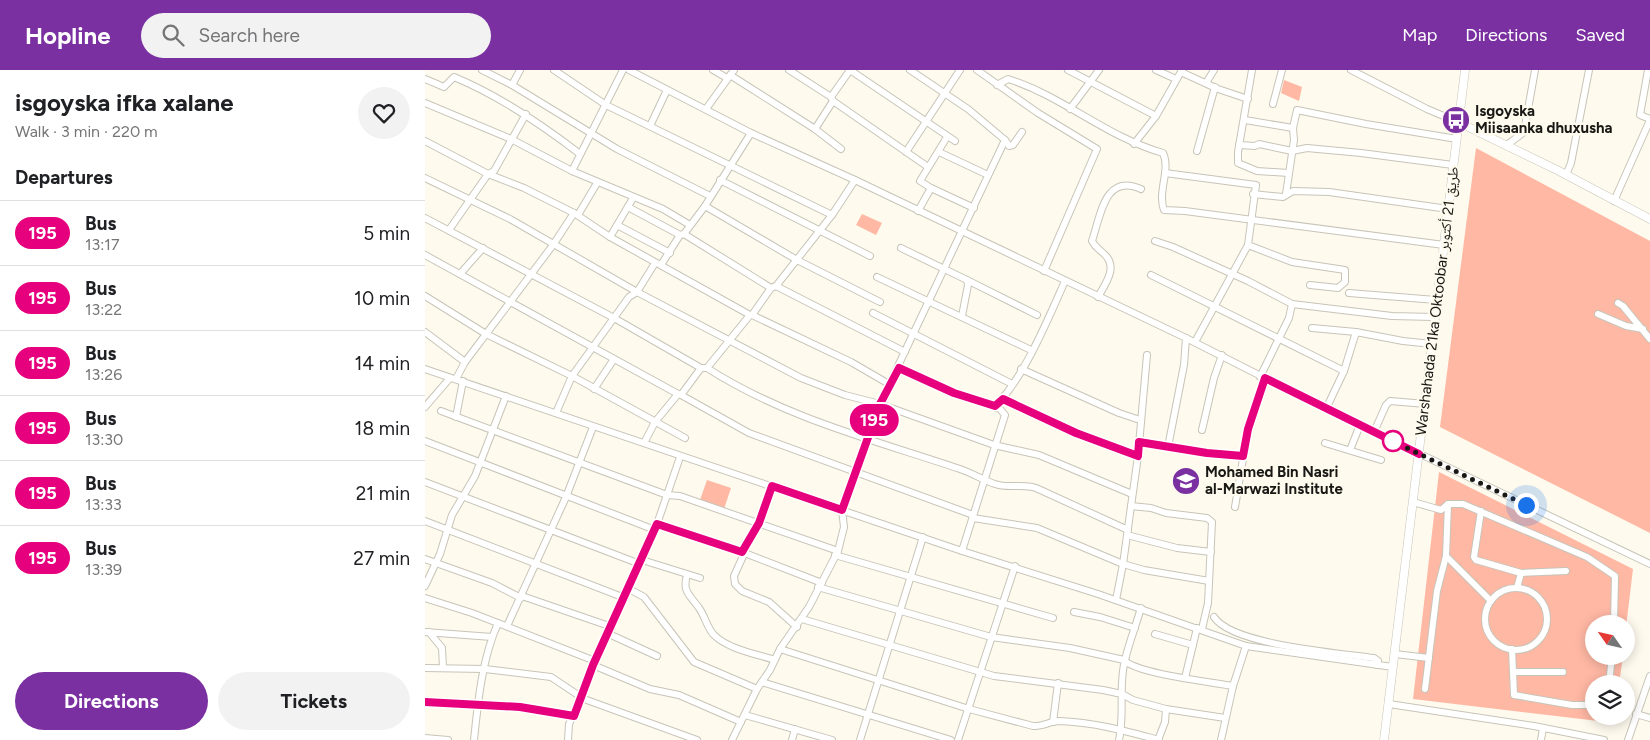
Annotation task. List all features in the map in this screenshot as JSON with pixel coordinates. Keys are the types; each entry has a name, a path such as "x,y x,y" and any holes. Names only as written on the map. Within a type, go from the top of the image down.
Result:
{"main road":[{"name":"Warshahada 21ka Oktoobar طريق 21 أكتوبر","path":"1384,740 1465,70"},
{"path":"1460,123 1649,216"}],"street":[{"path":"482,70 512,85 617,149 710,196"},
{"path":"512,85 520,70"},
{"path":"554,70 606,105 832,215"},
{"path":"572,171 623,70"},
{"path":"629,70 751,133 855,180 1044,272 1195,342 1325,409 1650,564"},
{"path":"713,70 730,74 815,129 841,149"},
{"path":"789,70 928,167"},
{"path":"815,129 850,70 955,141"},
{"path":"910,70 968,110 1005,140 1009,146 1013,145 1022,132"},
{"path":"906,152 927,122 930,112 960,70"},
{"path":"977,70 1038,113 1097,150 1044,272"},
{"path":"1068,70 1156,116"},
{"path":"1070,109 1092,82 1099,70"},
{"path":"1156,70 1176,80"},
{"path":"1206,83 1213,70"},
{"path":"1252,70 1245,120 1239,145 1238,163 1257,171 1289,173"},
{"path":"1273,104 1282,70"},
{"path":"1351,70 1420,106 1460,123"},
{"path":"1507,145 1524,132 1535,70"},
{"path":"1566,175 1571,163 1589,70"},
{"path":"1614,200 1650,119 1640,115 1648,70"},
{"path":"1134,144 1156,116 1182,71 1215,88 1248,99"},
{"path":"706,109 730,74"},
{"path":"425,78 444,87 454,77 469,82 511,108 526,114 580,154"},
{"path":"997,85 1008,79 1034,88 1134,144 1164,154 1165,173 1161,203 1164,210 1185,210 1444,245"},
{"path":"1197,151 1215,88"},
{"path":"650,126 667,90"},
{"path":"425,103 511,140 572,171 663,210 689,225"},
{"path":"1286,194 1293,150 1293,128 1297,110 1300,109 1338,119 1457,139"},
{"path":"449,230 487,174 494,171 526,114"},
{"path":"1245,120 1293,128"},
{"path":"556,413 572,376 629,296 637,292 658,264 670,253 705,206 729,165 751,133"},
{"path":"947,137 920,182 974,208"},
{"path":"732,740 757,689 763,682 780,649 797,627 836,553 843,527 842,510 880,404 899,368 960,231 974,208 1005,140"},
{"path":"425,141 487,174 525,188 575,214 610,237 751,315 851,362 889,384"},
{"path":"1239,145 1255,146 1259,144 1293,150 1307,148 1361,153 1453,165"},
{"path":"939,152 988,175"},
{"path":"1195,342 1248,245 1257,171"},
{"path":"1165,173 1256,185"},
{"path":"425,178 511,219 553,246 801,378 845,396 880,404 994,445 1039,455 1132,494"},
{"path":"720,180 870,256"},
{"path":"644,444 655,422 751,315 797,260 832,215 855,180"},
{"path":"425,407 453,378 553,246 597,182"},
{"path":"1098,297 1111,271 1110,262 1105,254 1094,247 1092,241 1109,193 1116,186 1129,184 1141,189"},
{"path":"919,211 931,188"},
{"path":"1253,194 1283,197 1293,191 1329,192 1448,209"},
{"path":"610,237 633,198"},
{"path":"705,206 797,260 880,302"},
{"path":"628,207 774,287 905,352"},
{"path":"425,218 615,318 749,392 797,415 964,470 1005,487 1024,484 1036,488 1127,533 1177,548 1211,552"},
{"path":"617,226 670,253"},
{"path":"1155,241 1173,247 1266,289 1292,304 1392,316 1434,317"},
{"path":"1248,245 1292,262 1345,270 1345,282 1338,288 1311,285"},
{"path":"460,274 483,248"},
{"path":"901,248 1037,315"},
{"path":"425,255 749,433 973,516 1037,528 1123,564 1166,575 1209,581"},
{"path":"1151,275 1344,371"},
{"path":"877,277 1031,350"},
{"path":"962,316 968,286 967,280"},
{"path":"995,406 1003,399 1021,369 1065,281"},
{"path":"1349,293 1436,300"},
{"path":"425,296 486,334 572,376 685,438"},
{"path":"1618,303 1643,328 1650,339"},
{"path":"1235,507 1248,429 1263,378 1278,338 1289,318 1292,304"},
{"path":"873,313 1012,384"},
{"path":"1598,314 1626,326 1643,328"},
{"path":"1312,328 1356,332 1432,344"},
{"path":"425,332 465,362"},
{"path":"1325,409 1344,371 1356,332"},
{"path":"1168,446 1184,365 1186,338"},
{"path":"1115,600 1123,564 1138,456 1147,355"},
{"path":"1202,430 1214,378 1222,355"},
{"path":"595,389 614,359"},
{"path":"899,368 954,393 995,406 1003,411 1005,415 962,551"},
{"path":"1021,369 1119,413 1140,420"},
{"path":"425,370 463,381 680,457 772,486 962,551 1015,566 1141,608 1246,646 1393,667"},
{"path":"457,417 463,381"},
{"path":"425,586 457,506 464,497 506,396"},
{"path":"1003,399 1091,440 1138,456"},
{"path":"1374,432 1386,405 1390,401 1426,404"},
{"path":"441,411 667,495 680,496 759,523 836,553 1053,618"},
{"path":"1350,450 1361,425"},
{"path":"507,626 581,463 593,427"},
{"path":"425,442 566,497 743,553 820,585 900,612 991,638 1071,648 1124,660 1141,669 1233,686"},
{"path":"1139,442 1243,456"},
{"path":"1325,444 1381,460"},
{"path":"568,740 569,724 582,697 594,663 656,527 680,457"},
{"path":"425,482 549,530 641,562 700,578"},
{"path":"772,486 759,523 743,553 734,576 735,584 742,591 769,602 797,627"},
{"path":"1413,502 1441,510 1448,504 1463,504 1587,557 1613,574 1615,579 1614,615"},
{"path":"1425,689 1437,590 1445,556 1448,504"},
{"path":"1131,506 1207,518 1212,522 1208,603 1193,645 1185,678"},
{"path":"1481,511 1475,559 1521,573 1566,572"},
{"path":"425,521 625,598"},
{"path":"860,740 923,538"},
{"path":"1445,556 1491,601"},
{"path":"425,559 492,582 521,597 610,630 657,656"},
{"path":"958,740 1015,566"},
{"path":"1517,588 1521,573"},
{"path":"687,575 684,585 685,593 699,608 714,635 735,647 775,660"},
{"path":"1517,588 1533,593 1539,598 1544,605 1547,621 1545,629 1535,643 1512,650 1498,643 1487,631 1486,616 1491,601 1498,594 1517,588"},
{"path":"629,589 644,598 693,662 757,689"},
{"path":"425,598 507,626 650,689 679,695 741,722"},
{"path":"1119,740 1123,720 1124,660 1141,608"},
{"path":"1074,612 1100,617 1135,628"},
{"path":"1214,617 1223,627 1245,636 1303,648 1374,658 1377,661 1377,665"},
{"path":"802,618 979,673 1003,678 1058,683 1122,694 1133,700 1166,709 1225,718"},
{"path":"474,740 485,669 492,637 498,623"},
{"path":"427,632 492,637"},
{"path":"427,632 441,648 443,668"},
{"path":"1155,634 1193,645"},
{"path":"1221,740 1233,686 1246,646"},
{"path":"780,649 969,709 1033,726 1042,727 1053,722 1093,724 1159,740 1165,722 1166,709"},
{"path":"1512,650 1512,691 1516,696 1572,705 1585,705"},
{"path":"1395,654 1429,658"},
{"path":"425,668 485,669 551,677 582,697 697,740"},
{"path":"1513,672 1563,672"},
{"path":"1628,740 1636,714 1648,691 1650,676"},
{"path":"763,682 868,716 951,740"},
{"path":"1053,722 1058,683"},
{"path":"425,702 520,707 574,716"},
{"path":"1389,704 1543,728 1604,740"},
{"path":"1636,714 1650,718"},
{"path":"745,716 831,740"},
{"path":"1541,740 1543,728"},
{"path":"792,740 795,729"},
{"path":"425,738 448,740"}],"shaded area":[{"path":"1284,80 1302,87 1299,101 1281,93"},
{"path":"1476,148 1650,241 1650,533 1440,427"},
{"path":"862,214 882,223 876,235 856,225"},
{"path":"1439,472 1633,569 1627,615 1585,615 1585,665 1622,665 1620,675 1585,675 1585,719 1413,699"},
{"path":"707,480 731,488 724,509 700,500"}],"bus line":[{"name":"195","path":"425,702 520,707 574,716 593,665 609,634 657,524 742,552 759,523 772,486 842,510 880,404 899,368 954,393 995,406 1003,399 1042,419 1099,443 1138,456 1139,442 1207,453 1243,456 1248,429 1265,378 1419,454"}],"place":[{"name":"Isgoyska Miisaanka dhuxusha","path":"1456,120"},
{"name":"Mohamed Bin Nasri al-Marwazi Institute","path":"1186,481"}],"route":[{"path":"1393,441 1388,439 1526,505"}]}
